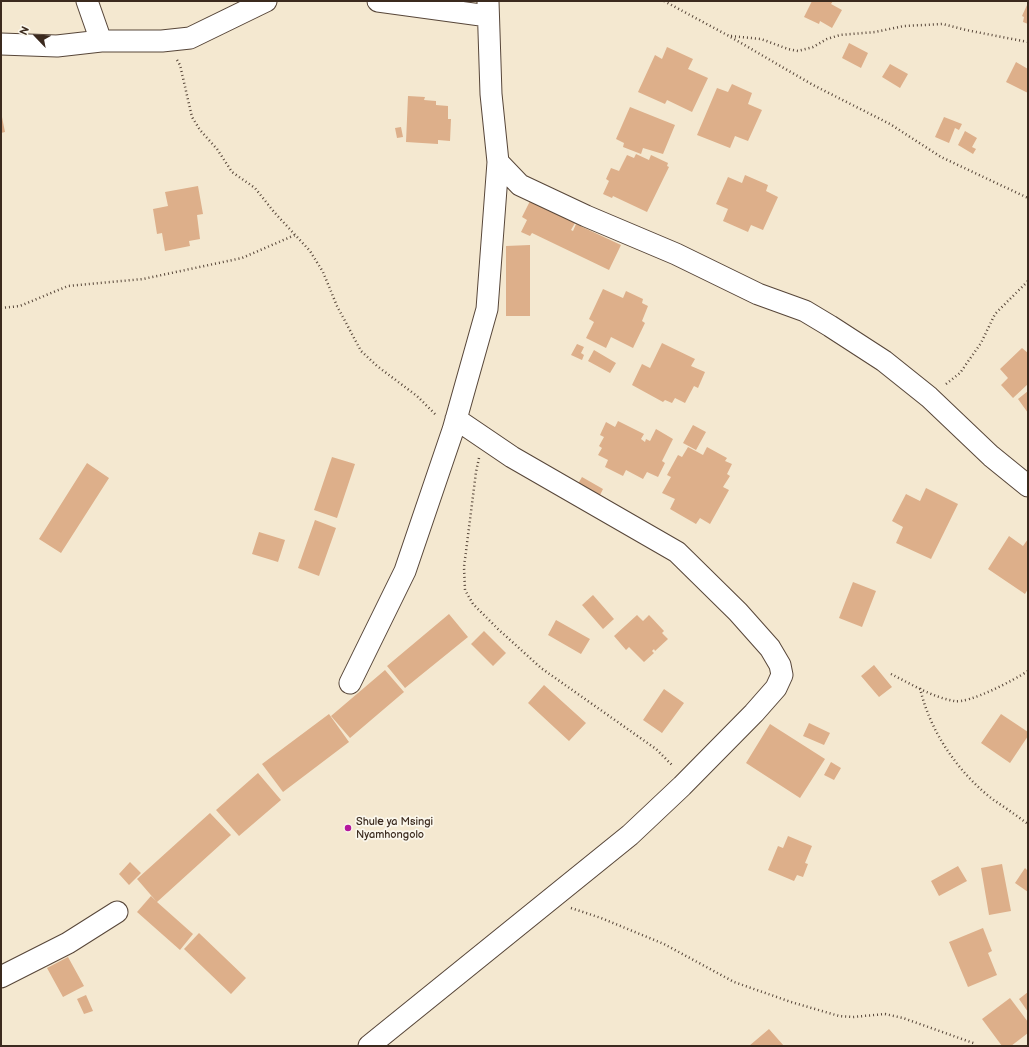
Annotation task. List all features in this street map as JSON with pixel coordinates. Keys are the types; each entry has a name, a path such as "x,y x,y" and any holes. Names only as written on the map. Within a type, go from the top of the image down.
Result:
{"street":[{"path":"87,1 101,41"},
{"path":"1,44 57,46 101,41 162,41 190,38 266,1"},
{"path":"350,683 405,571 455,424 487,309 498,162 491,94 488,9 378,1"},
{"path":"498,162 520,185 586,216 676,254 758,294 805,311 884,361 929,397 986,451 1028,486"},
{"path":"369,1046 550,902 630,835 682,786 776,688 782,675 780,665 773,653 738,612 677,552 574,494 484,439 455,424"},
{"path":"1,977 68,942 117,912"}],"path":[{"path":"664,1 729,36 813,85 890,124 941,157 1028,198"},
{"path":"729,36 762,39 788,49 798,51 813,47 827,39 840,35 875,32 904,26 943,24 1002,38 1028,42"},
{"path":"162,41 180,65 192,117 200,130 217,149 232,172 254,188 310,251 323,272 337,306 361,351 377,366 455,424"},
{"path":"1,308 20,306 68,286 143,279 242,258 296,235"},
{"path":"929,397 960,373 981,343 995,314 1028,281"},
{"path":"484,439 476,472 473,495 464,567 465,590 473,604 498,629 542,668 656,749 674,766 682,786"},
{"path":"892,674 920,688 956,702 997,689 1028,671"},
{"path":"920,688 938,738 958,764 975,783 990,796 1028,824"},
{"path":"550,902 601,918 640,933 664,944 734,982 791,1002 839,1016 853,1017 885,1014 903,1018 976,1044"}],"building":[{"path":"812,1 833,1 831,4 842,10 832,28 820,21 819,24 804,17"},
{"path":"1027,5 1028,24 1023,22 1024,17 1022,16"},
{"path":"849,43 868,53 861,68 842,58"},
{"path":"667,47 693,59 688,69 708,78 692,112 667,100 665,104 638,92 655,55 662,59"},
{"path":"1016,62 1028,69 1028,93 1006,82"},
{"path":"890,64 908,74 900,88 882,77"},
{"path":"732,84 752,93 748,104 762,110 748,141 735,136 730,148 697,135 717,88 728,92"},
{"path":"408,96 425,97 424,100 436,101 436,105 448,106 448,119 451,119 450,141 438,140 438,144 406,142"},
{"path":"630,107 675,125 663,154 643,148 641,154 623,147 624,143 616,139"},
{"path":"1,112 5,132 1,133"},
{"path":"944,117 962,124 959,130 955,128 949,143 935,137"},
{"path":"401,127 403,137 397,138 395,128"},
{"path":"965,131 977,138 972,147 976,149 973,154 958,145"},
{"path":"636,154 649,160 651,155 668,163 667,166 669,167 647,212 613,196 612,198 603,194 609,181 606,179 611,168 619,171 627,155 634,158"},
{"path":"745,175 768,185 766,191 778,197 763,230 751,225 748,232 723,221 728,209 716,204 728,177 742,183"},
{"path":"198,186 203,214 197,215 200,239 189,241 190,246 165,251 162,233 157,234 153,209 168,206 165,192"},
{"path":"530,201 575,223 571,230 573,231 576,224 621,245 609,270 532,233 530,236 521,232 527,220 522,217"},
{"path":"530,245 530,316 506,316 506,246"},
{"path":"603,289 623,298 626,291 643,299 642,303 648,306 642,321 645,323 633,348 611,337 606,348 586,338 594,322 589,319"},
{"path":"662,343 695,359 691,366 705,372 698,388 694,386 685,403 675,398 672,403 665,400 663,402 632,385 642,364 650,368"},
{"path":"577,344 584,347 581,353 584,355 582,360 571,355"},
{"path":"1022,348 1028,353 1028,384 1013,398 1001,385 1008,378 1000,369"},
{"path":"594,350 616,363 610,373 588,361"},
{"path":"1028,391 1028,413 1018,399"},
{"path":"618,421 644,434 641,439 645,442 646,439 650,441 656,429 673,439 662,461 665,463 658,477 647,472 643,479 626,470 623,476 605,467 608,460 598,455 602,448 599,446 604,437 600,435 606,422 615,427"},
{"path":"693,425 706,432 696,450 683,443"},
{"path":"688,447 703,455 707,447 727,458 725,461 732,464 727,474 730,476 723,487 729,490 710,524 700,518 696,524 670,509 675,499 662,493 671,477 667,475 678,455 682,457"},
{"path":"332,457 355,464 337,518 314,510"},
{"path":"87,463 109,478 61,553 39,539"},
{"path":"582,477 603,489 597,501 575,489"},
{"path":"926,488 958,504 931,559 896,543 903,527 892,521 906,494 920,501"},
{"path":"315,520 336,528 319,576 298,568"},
{"path":"259,532 285,540 278,562 252,554"},
{"path":"1009,536 1023,546 1028,539 1028,589 1025,594 988,569"},
{"path":"853,582 876,591 862,627 839,618"},
{"path":"593,595 614,619 603,629 582,605"},
{"path":"449,614 468,637 405,688 387,666"},
{"path":"637,615 643,621 649,615 664,631 662,633 668,639 655,651 654,649 652,651 654,653 644,662 629,647 626,650 614,636"},
{"path":"556,620 590,639 581,654 548,635"},
{"path":"484,631 506,653 493,666 471,644"},
{"path":"874,665 892,687 879,697 861,676"},
{"path":"385,670 404,692 350,738 331,716"},
{"path":"544,685 586,723 569,741 528,703"},
{"path":"664,689 684,703 662,733 643,720"},
{"path":"329,714 349,742 283,792 262,764"},
{"path":"1001,714 1028,732 1028,736 1010,763 981,743"},
{"path":"809,723 830,733 824,745 803,736"},
{"path":"770,724 825,759 800,798 746,763"},
{"path":"831,762 841,768 834,780 824,775"},
{"path":"258,773 281,800 239,836 216,810"},
{"path":"210,813 231,835 157,902 193,934 180,950 137,912 151,896 156,901 137,879"},
{"path":"788,836 812,846 805,863 808,864 803,877 797,875 794,881 768,870 778,846 783,848"},
{"path":"130,862 141,873 129,885 119,874"},
{"path":"1002,864 1011,911 989,915 981,868"},
{"path":"958,866 967,881 939,896 931,881"},
{"path":"1025,868 1028,871 1028,892 1015,883"},
{"path":"983,928 992,951 988,953 997,975 968,987 949,942"},
{"path":"199,933 246,978 231,994 184,949"},
{"path":"68,957 84,986 63,997 47,968"},
{"path":"1028,992 1028,1012 1019,999"},
{"path":"86,995 93,1011 84,1014 77,999"},
{"path":"1010,998 1028,1022 1028,1033 1011,1046 1002,1046 982,1019"},
{"path":"769,1029 784,1046 749,1046"}],"place":[{"name":"Shule ya Msingi Nyamhongolo","path":"348,828"}]}
